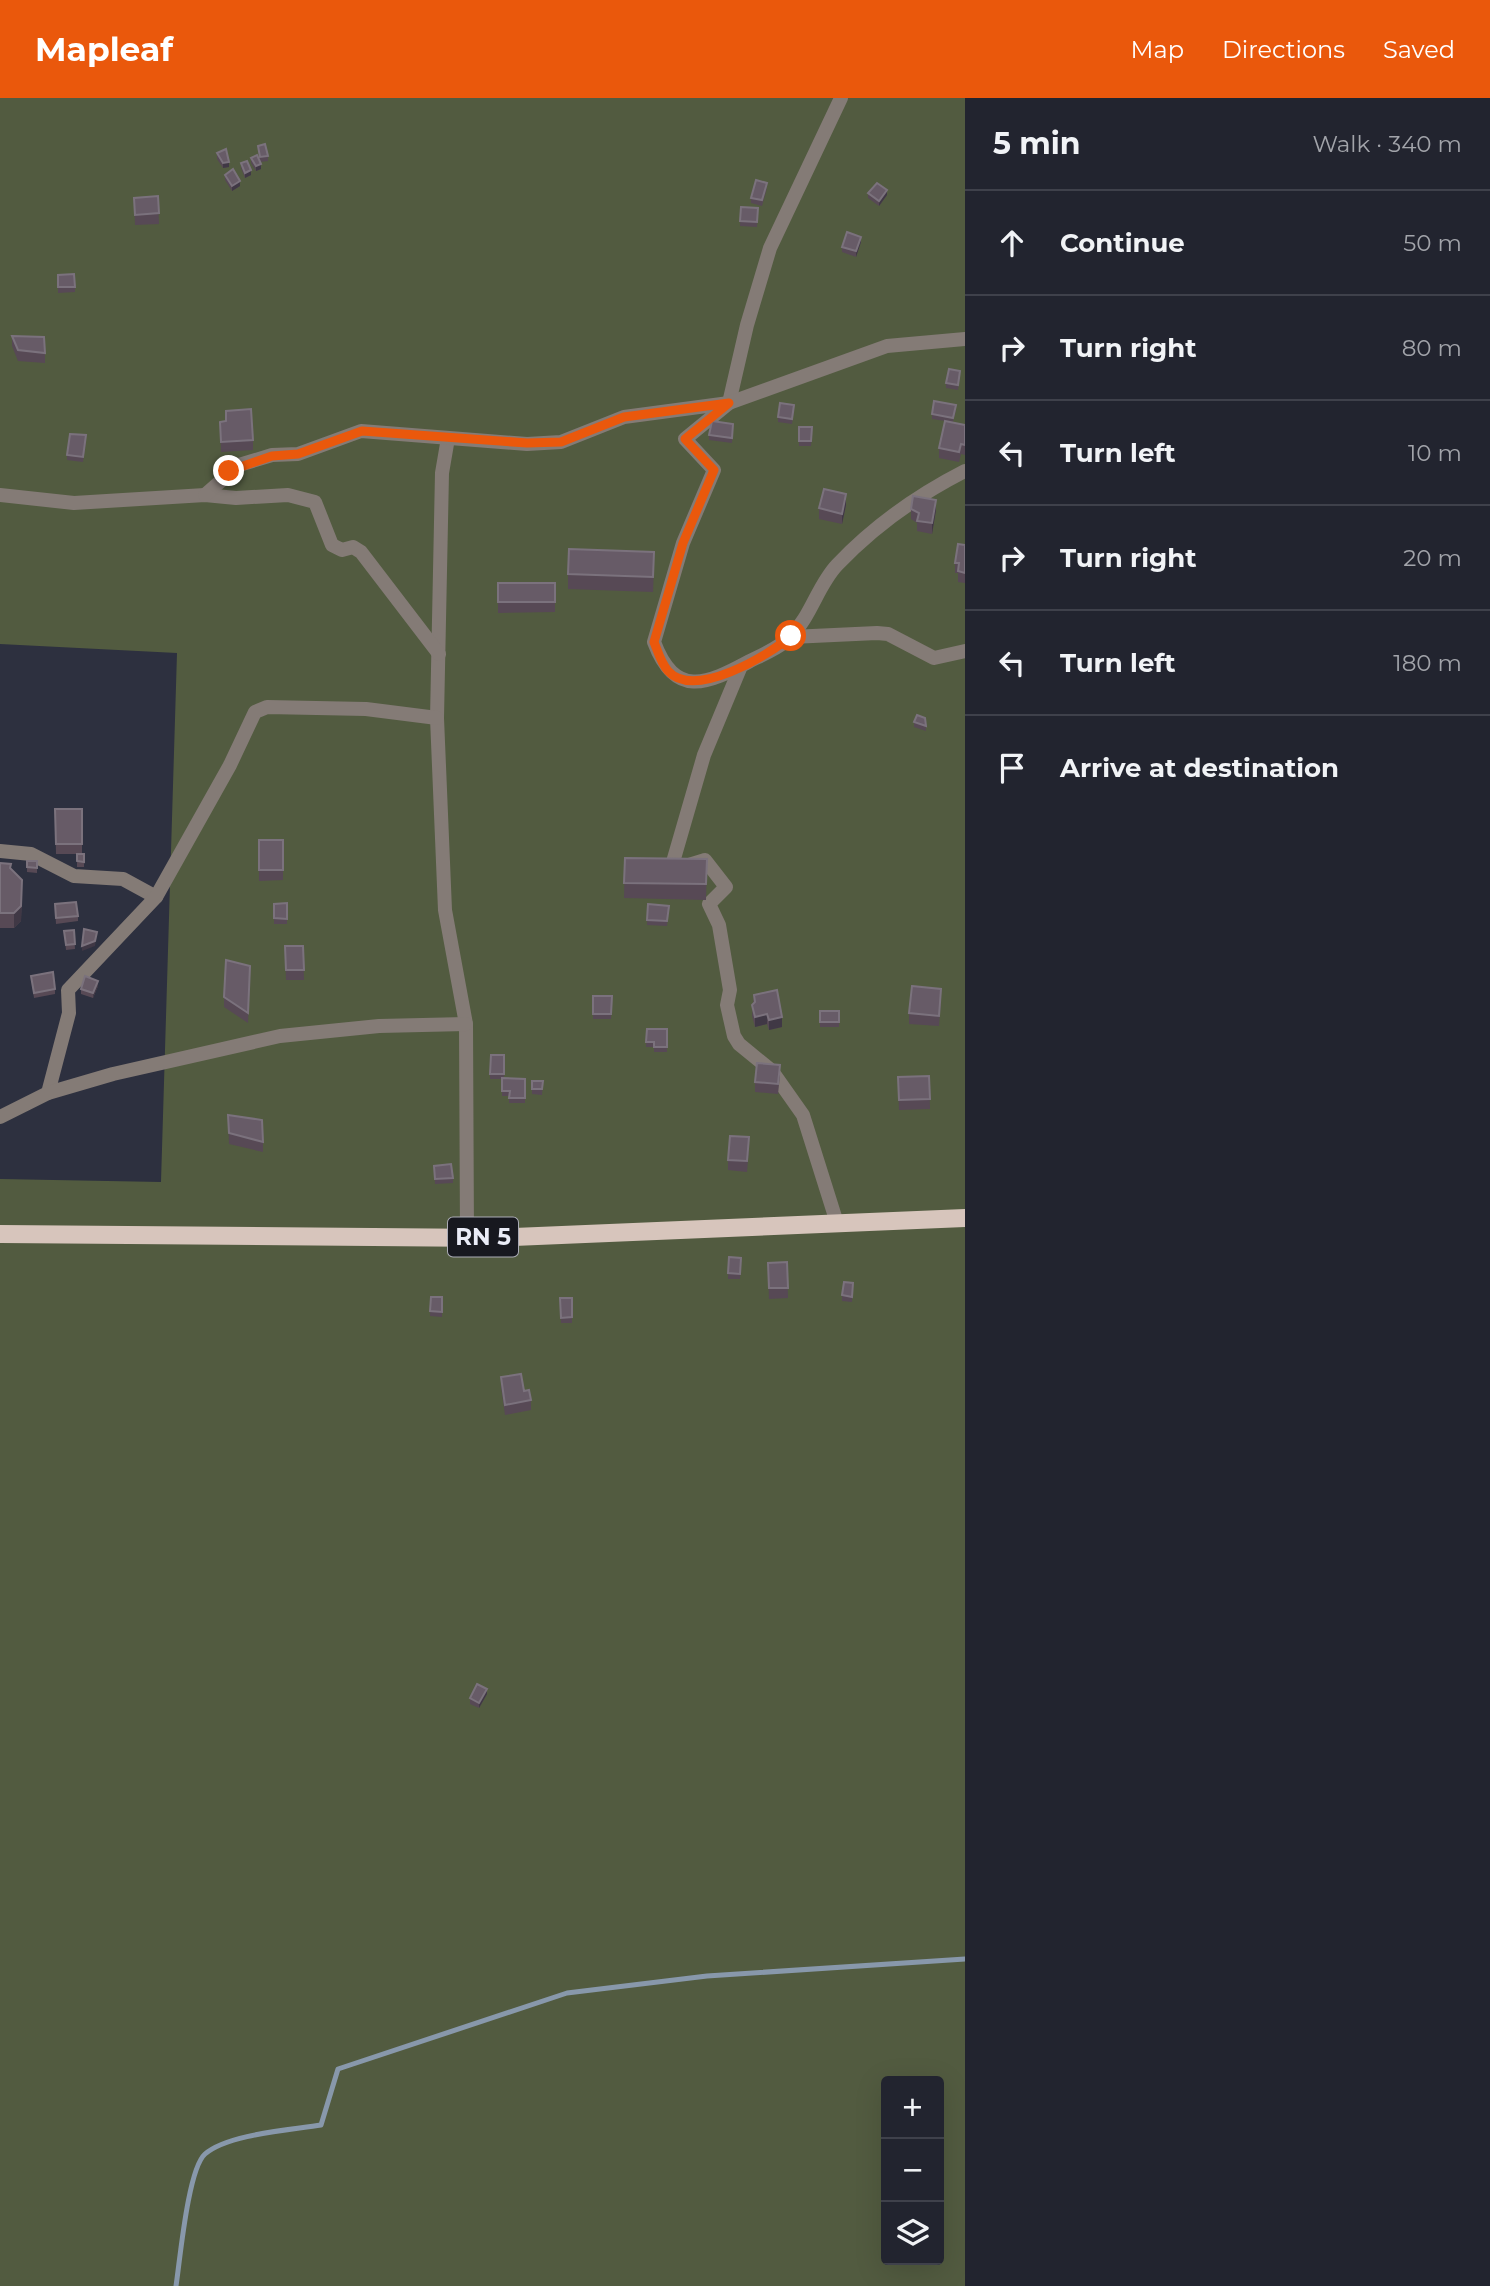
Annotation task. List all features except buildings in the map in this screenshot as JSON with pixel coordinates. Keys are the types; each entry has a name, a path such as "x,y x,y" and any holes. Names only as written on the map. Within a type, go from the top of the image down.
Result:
{"main road":[{"name":"RN 5","path":"0,1234 467,1237 735,1229 965,1218"}],"street":[{"path":"841,98 770,248 747,325 729,403 685,439 714,470 683,543 654,642 669,673 682,680 703,682 741,666 791,636 839,563 920,494 965,471"},
{"path":"205,495 239,466 272,456 298,454 348,434 371,431 527,443 561,442 624,417 729,403 887,346 965,339"},
{"path":"448,438 442,472 438,718 445,910 466,1024 467,1237"},
{"path":"0,495 74,503 205,495 236,498 288,495 315,502 332,545 342,550 353,547 361,552 439,654"},
{"path":"791,636 877,633 888,634 934,658 965,651"},
{"path":"741,666 704,755 673,862 676,869 705,860 726,887 709,904 719,925 730,990 727,1005 734,1036 748,1052 772,1071 803,1115 837,1223"},
{"path":"48,1093 69,1013 68,990 156,897 230,765 255,712 260,708 366,709 438,718"},
{"path":"0,851 32,854 74,876 123,879 156,897"},
{"path":"0,1117 48,1093 113,1074 280,1036 379,1027 466,1024"}],"green space":[{"path":"0,98 965,98 965,2286 0,2286 0,1179 161,1182 177,653 0,644"}],"waterway":[{"path":"176,2286 189,2196 199,2163 205,2154 215,2147 244,2137 321,2125 338,2069 567,1993 707,1976 965,1959"}],"route":[{"path":"229,471 272,456 298,454 362,431 527,443 561,442 624,417 729,403 685,439 714,470 683,543 654,642 669,673 682,680 703,682 741,666 791,636"}]}
